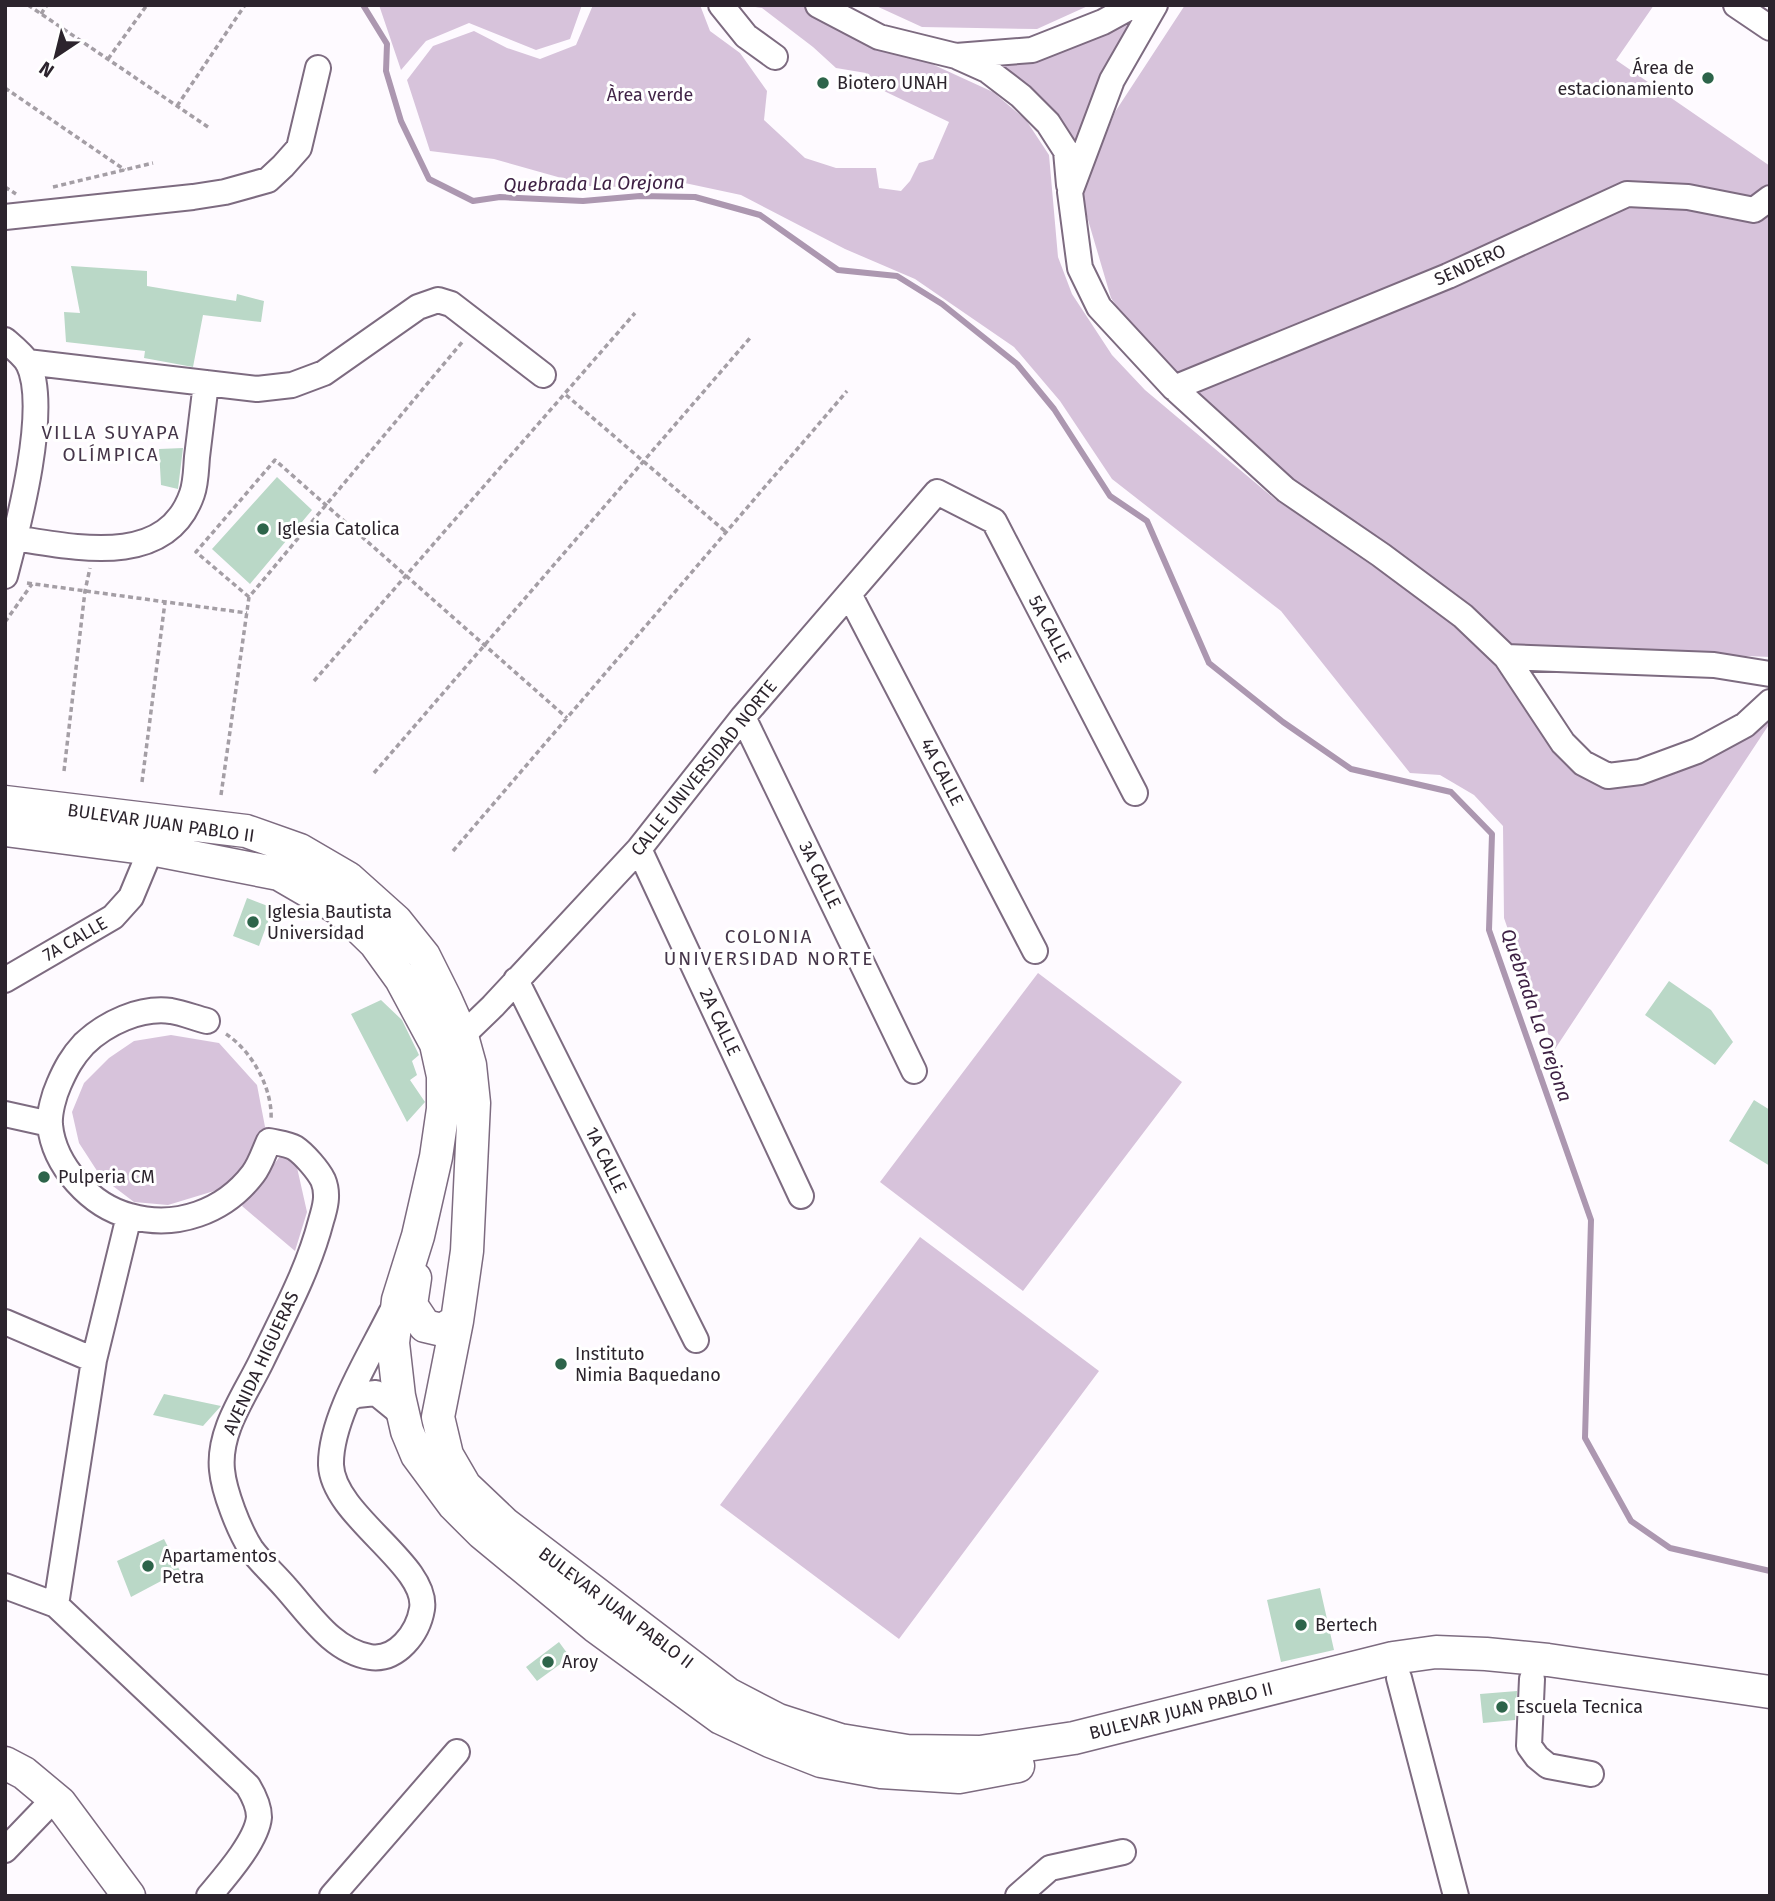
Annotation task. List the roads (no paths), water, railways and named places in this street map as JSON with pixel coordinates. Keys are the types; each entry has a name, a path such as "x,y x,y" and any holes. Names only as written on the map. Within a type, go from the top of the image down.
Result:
{"main road":[{"name":"BULEVAR JUAN PABLO II","path":"5,802 246,831 300,850 348,878 396,921 424,956 461,1036 470,1065 474,1104 467,1251 457,1321 438,1418 447,1455 464,1486 505,1524 728,1694 778,1720 840,1740 908,1751 980,1752 1074,1738 1393,1658 1436,1652 1548,1660 1770,1692"},
{"name":"BULEVAR JUAN PABLO II","path":"5,830 151,849 279,874 341,910 375,943 401,979 436,1044 443,1076 443,1109 436,1157 414,1248 398,1300 393,1343 399,1396 416,1455 430,1476 463,1514 531,1574 595,1626 720,1718 821,1761 881,1772 959,1777 1138,1741 1399,1678 1437,1674 1483,1673 1770,1713"},
{"path":"457,1321 442,1329 425,1326 419,1320 411,1305 416,1275 414,1248 431,1228 442,1228 456,1234 467,1251"},
{"path":"5,1763 24,1773 55,1798 129,1896"}],"street":[{"path":"721,5 746,36 775,57"},
{"path":"818,5 879,37 956,56 987,70 1021,96 1048,123 1066,151 1080,268 1099,307 1174,388 1286,490 1381,555 1463,616 1506,657 1563,743 1583,763 1608,776 1640,772 1697,751 1745,725 1770,702"},
{"path":"956,56 1032,50 1103,22 1134,5"},
{"path":"1070,192 1112,80 1155,5"},
{"path":"1736,5 1770,28"},
{"path":"5,217 193,197 225,192 268,180 299,148 318,68"},
{"name":"SENDERO","path":"1174,388 1447,276 1627,194 1688,197 1754,210 1770,198"},
{"path":"27,362 257,388 292,385 324,373 418,307 438,300 452,304 543,375"},
{"path":"5,340 27,362 34,388 35,436 14,538 12,579"},
{"path":"14,538 94,550 124,547 168,531 183,515 193,491 206,383"},
{"name":"CALLE UNIVERSIDAD NORTE","path":"461,1036 494,1006 516,979 639,849 743,717 937,492"},
{"name":"5A CALLE","path":"937,492 994,521 1135,793"},
{"name":"4A CALLE","path":"849,594 1035,951"},
{"path":"1506,657 1714,665 1770,674"},
{"name":"3A CALLE","path":"743,717 915,1071"},
{"name":"7A CALLE","path":"5,980 113,917 131,897 151,849"},
{"name":"2A CALLE","path":"639,849 801,1196"},
{"name":"1A CALLE","path":"516,979 695,1340"},
{"path":"56,1605 94,1360 128,1216 94,1199 68,1172 57,1152 50,1124 55,1093 71,1058 97,1031 132,1015 170,1011 207,1021"},
{"path":"5,1114 50,1124"},
{"name":"AVENIDA HIGUERAS","path":"128,1216 164,1221 198,1215 230,1199 254,1173 269,1141 295,1148 323,1180 327,1199 313,1252 226,1431 222,1469 232,1508 251,1548 337,1644 356,1654 380,1658 397,1650 411,1637 420,1621 423,1604 418,1587 409,1573 347,1504 337,1488 331,1465 337,1431 348,1399 398,1300"},
{"path":"5,1322 94,1360"},
{"path":"348,1399 376,1393 403,1415"},
{"path":"5,1586 56,1605 248,1786 256,1800 259,1817 254,1834 209,1896"},
{"path":"1399,1678 1456,1896"},
{"path":"1532,1679 1529,1746 1548,1766 1591,1774"},
{"path":"332,1896 457,1752"},
{"path":"5,1850 55,1798"},
{"path":"1018,1896 1049,1868 1124,1852"}],"waterway":[{"name":"Quebrada La Orejona","path":"363,5 387,44 386,71 401,121 429,179 473,201 500,197 583,201 640,196 695,197 760,215 838,270 897,276 942,304 1017,364 1054,409 1110,496 1147,521 1209,663 1283,722 1351,769 1451,792 1492,834 1489,930 1591,1220 1585,1438 1631,1521 1670,1548 1770,1571"}],"place":[{"name":"Área de estacionamiento","path":"1708,78"},
{"name":"Biotero UNAH","path":"823,83"},
{"name":"Iglesia Catolica","path":"263,529"},
{"name":"Iglesia Bautista Universidad","path":"253,922"},
{"name":"Pulperia CM","path":"44,1177"},
{"name":"Instituto Nimia Baquedano","path":"561,1364"},
{"name":"Apartamentos Petra","path":"148,1566"},
{"name":"Bertech","path":"1301,1625"},
{"name":"Aroy","path":"548,1662"},
{"name":"Escuela Tecnica","path":"1502,1707"}],"district":[{"name":"VILLA SUYAPA OLÍMPICA","path":"111,443"},
{"name":"COLONIA UNIVERSIDAD NORTE","path":"769,947"}],"park label":[{"name":"Àrea verde","path":"650,95"}]}
